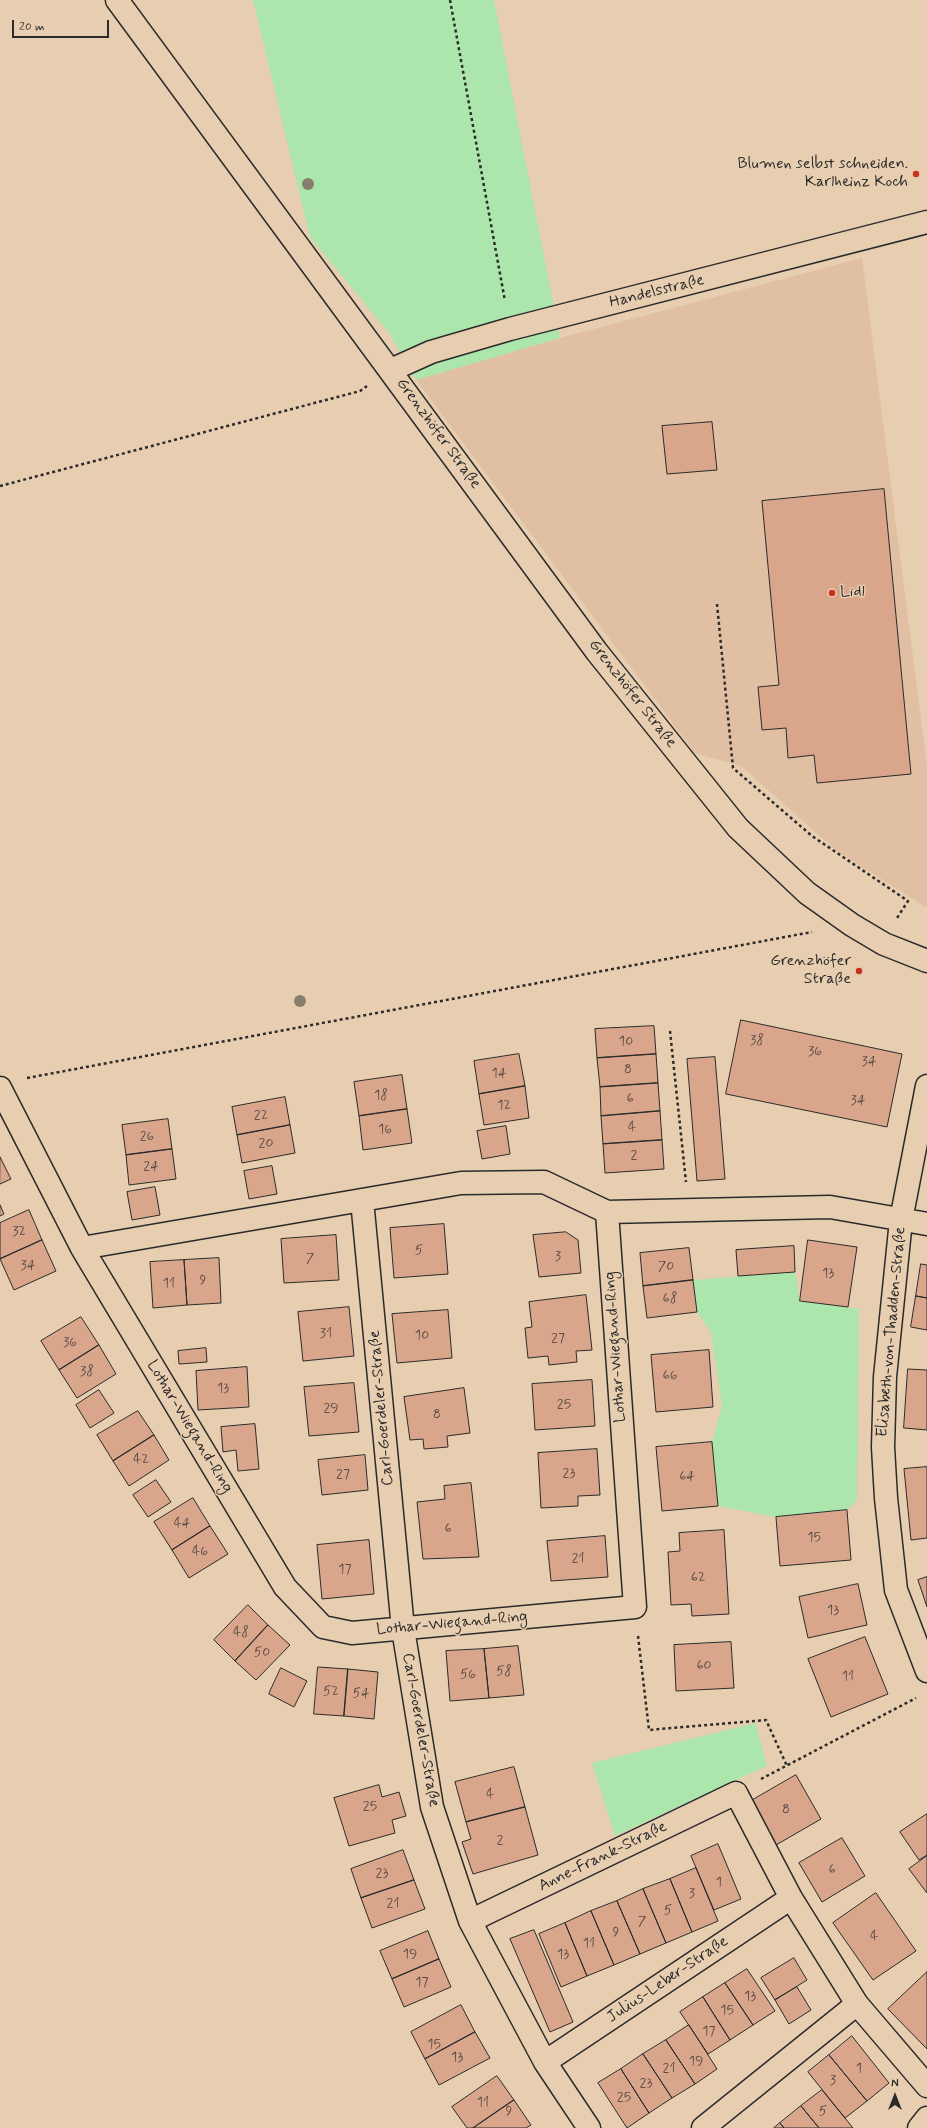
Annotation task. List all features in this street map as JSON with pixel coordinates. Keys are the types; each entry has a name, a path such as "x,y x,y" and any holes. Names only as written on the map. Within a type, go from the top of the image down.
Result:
{"street":[{"name":"Grenzhöfer Straße","path":"117,0 597,652 738,828 807,893 852,925 884,944 927,961"},
{"name":"Handelsstraße","path":"390,370 431,352 510,329 927,222"},
{"name":"Elisabeth-von-Thadden-Straße","path":"927,1086 901,1220 885,1377 883,1447 886,1498 896,1590 927,1671"},
{"name":"Lothar-Wiegand-Ring","path":"0,1088 82,1248 285,1587 323,1627 352,1633 403,1630 635,1607 607,1212"},
{"path":"82,1248 460,1182 544,1182 607,1212 830,1207 927,1224"},
{"name":"Carl-Goerdeler-Straße","path":"362,1200 403,1630 432,1807 470,1921 545,2062 589,2128"},
{"path":"736,1793 791,1898 857,2004 927,2086"},
{"name":"Anne-Frank-Straße","path":"470,1921 736,1793"},
{"name":"Julius-Leber-Straße","path":"545,2062 791,1898"},
{"path":"703,2128 857,2004"},
{"path":"919,2128 927,2118"}],"path":[{"path":"450,0 510,329"},
{"path":"0,486 360,391 390,370"},
{"path":"717,604 733,768 812,836 908,901 884,944"},
{"path":"24,1078 852,925"},
{"path":"670,1030 689,1210"},
{"path":"635,1607 649,1730 766,1720 787,1766"},
{"path":"736,1793 921,1695"}],"shaded area":[{"path":"862,258 927,767 927,908 837,851 741,766 695,753 416,380 560,338"}],"green space":[{"path":"253,0 494,0 560,338 416,380 389,333 310,237"},
{"path":"795,1272 800,1301 859,1309 857,1500 847,1510 776,1517 718,1506 712,1442 722,1406 711,1332 697,1312 693,1280"},
{"path":"756,1723 767,1766 615,1836 592,1763"}],"building":[{"path":"712,422 717,470 667,474 662,426"},
{"name":"Lidl","path":"884,489 911,774 817,783 814,755 788,758 786,728 762,730 758,687 779,685 762,501"},
{"path":"741,1020 902,1054 887,1127 726,1094"},
{"path":"654,1026 656,1054 597,1058 595,1029"},
{"path":"519,1054 525,1086 479,1094 474,1061"},
{"path":"656,1054 658,1083 600,1087 597,1058"},
{"path":"715,1057 725,1179 697,1181 687,1059"},
{"path":"402,1075 407,1109 359,1116 354,1082"},
{"path":"658,1083 660,1111 601,1116 600,1087"},
{"path":"525,1086 529,1118 484,1125 479,1094"},
{"path":"285,1097 290,1125 237,1135 232,1107"},
{"path":"407,1109 412,1143 363,1150 359,1116"},
{"path":"660,1111 662,1140 603,1144 601,1116"},
{"path":"168,1119 172,1149 126,1155 122,1125"},
{"path":"290,1125 295,1153 242,1163 237,1135"},
{"path":"506,1126 510,1154 482,1159 477,1131"},
{"path":"662,1140 664,1169 605,1173 603,1144"},
{"path":"172,1149 176,1179 129,1185 126,1155"},
{"path":"0,1157 11,1179 0,1184"},
{"path":"272,1166 277,1194 249,1199 244,1171"},
{"path":"155,1187 160,1215 132,1220 127,1192"},
{"path":"0,1205 4,1214 0,1216"},
{"path":"29,1210 42,1240 0,1259 0,1223"},
{"path":"444,1224 448,1274 394,1278 390,1228"},
{"path":"566,1232 578,1240 581,1273 539,1277 533,1235"},
{"path":"336,1235 339,1280 284,1283 281,1239"},
{"path":"42,1240 56,1271 14,1290 0,1259"},
{"path":"808,1240 857,1247 848,1307 800,1301"},
{"path":"794,1246 795,1272 738,1276 736,1250"},
{"path":"689,1248 693,1280 643,1286 640,1253"},
{"path":"219,1258 221,1303 187,1305 184,1260"},
{"path":"184,1260 187,1305 153,1308 150,1262"},
{"path":"921,1264 927,1265 927,1298 916,1296"},
{"path":"693,1280 697,1312 647,1318 643,1286"},
{"path":"586,1295 592,1350 576,1351 577,1362 549,1365 548,1356 528,1358 525,1328 532,1327 529,1302"},
{"path":"916,1296 927,1298 927,1330 911,1327"},
{"path":"349,1307 354,1356 303,1361 298,1312"},
{"path":"448,1310 452,1358 397,1363 392,1314"},
{"path":"81,1317 99,1345 59,1370 41,1341"},
{"path":"99,1345 116,1374 77,1398 59,1370"},
{"path":"206,1348 207,1362 179,1364 178,1351"},
{"path":"709,1350 713,1407 656,1412 651,1355"},
{"path":"247,1367 249,1407 198,1410 196,1371"},
{"path":"908,1369 927,1370 927,1430 904,1428"},
{"path":"592,1380 595,1426 535,1430 532,1384"},
{"path":"354,1383 359,1432 309,1436 304,1387"},
{"path":"464,1388 470,1433 447,1436 448,1447 424,1449 423,1439 410,1440 404,1397"},
{"path":"99,1390 114,1413 90,1428 76,1405"},
{"path":"138,1411 154,1435 113,1461 97,1435"},
{"path":"255,1424 259,1469 238,1471 236,1450 223,1452 221,1427"},
{"path":"154,1435 169,1460 129,1486 113,1461"},
{"path":"712,1442 718,1506 662,1511 656,1447"},
{"path":"597,1449 600,1495 578,1496 578,1506 541,1508 538,1453"},
{"path":"365,1455 368,1490 322,1495 318,1460"},
{"path":"927,1467 927,1538 911,1540 904,1469"},
{"path":"156,1480 171,1502 148,1517 133,1495"},
{"path":"471,1483 479,1557 423,1559 417,1502 445,1499 444,1486"},
{"path":"193,1498 210,1526 172,1550 154,1522"},
{"path":"847,1510 851,1560 780,1566 776,1517"},
{"path":"210,1526 228,1554 189,1578 172,1550"},
{"path":"724,1530 729,1614 692,1616 691,1604 671,1605 668,1552 680,1551 679,1533"},
{"path":"605,1536 608,1577 551,1581 547,1541"},
{"path":"369,1540 374,1594 322,1599 317,1545"},
{"path":"927,1577 927,1607 918,1580"},
{"path":"858,1584 867,1625 808,1638 799,1597"},
{"path":"248,1605 268,1625 235,1661 214,1640"},
{"path":"268,1625 290,1645 256,1680 235,1661"},
{"path":"865,1637 888,1694 831,1717 808,1659"},
{"path":"731,1642 734,1688 676,1691 674,1645"},
{"path":"518,1646 524,1695 489,1698 484,1649"},
{"path":"484,1649 489,1698 450,1701 446,1651"},
{"path":"318,1667 348,1669 344,1716 314,1714"},
{"path":"281,1668 307,1681 294,1707 269,1694"},
{"path":"348,1669 378,1672 374,1719 344,1716"},
{"path":"514,1767 525,1807 466,1822 455,1782"},
{"path":"796,1775 821,1819 776,1845 751,1801"},
{"path":"379,1785 382,1797 399,1792 406,1816 392,1820 395,1833 349,1846 334,1798"},
{"path":"525,1807 538,1855 473,1874 462,1842 471,1839 466,1822"},
{"path":"927,1814 927,1855 919,1860 900,1832"},
{"path":"842,1838 865,1876 822,1902 799,1863"},
{"path":"718,1844 741,1899 714,1910 691,1856"},
{"path":"403,1850 414,1880 361,1898 351,1869"},
{"path":"927,1856 927,1893 909,1869"},
{"path":"696,1868 718,1921 692,1932 670,1879"},
{"path":"670,1879 692,1932 666,1943 643,1889"},
{"path":"414,1880 425,1909 372,1928 361,1898"},
{"path":"643,1889 666,1943 640,1954 617,1901"},
{"path":"876,1893 916,1951 873,1980 833,1923"},
{"path":"617,1901 640,1954 614,1965 591,1911"},
{"path":"591,1911 614,1965 587,1976 565,1923"},
{"path":"565,1923 587,1976 561,1987 539,1934"},
{"path":"534,1930 573,2022 550,2032 510,1939"},
{"path":"428,1931 439,1959 392,1979 380,1951"},
{"path":"794,1958 807,1980 775,2000 761,1978"},
{"path":"439,1959 451,1987 404,2007 392,1979"},
{"path":"747,1969 775,2011 753,2025 725,1983"},
{"path":"927,1972 927,2049 888,2009"},
{"path":"725,1983 753,2025 730,2040 703,1997"},
{"path":"797,1987 811,2010 789,2024 775,2000"},
{"path":"703,1997 730,2040 708,2054 680,2012"},
{"path":"461,2005 475,2032 425,2059 411,2032"},
{"path":"689,2025 717,2069 695,2084 666,2040"},
{"path":"475,2032 490,2058 439,2085 425,2059"},
{"path":"852,2036 889,2083 867,2101 829,2055"},
{"path":"666,2040 695,2084 672,2098 643,2054"},
{"path":"643,2054 672,2098 649,2113 621,2069"},
{"path":"829,2055 867,2101 845,2118 808,2072"},
{"path":"621,2069 649,2113 627,2128 598,2083"},
{"path":"497,2076 514,2100 473,2128 467,2128 452,2107"},
{"path":"822,2090 853,2128 819,2128 801,2106"},
{"path":"514,2100 531,2125 526,2128 473,2128"},
{"path":"801,2106 819,2128 784,2128 780,2123"},
{"path":"780,2123 784,2128 774,2128"}],"place":[{"name":"Blumen selbst schneiden. Karlheinz Koch","path":"916,174"},
{"name":"Lidl","path":"832,593"},
{"name":"Grenzhöfer Straße","path":"859,971"}]}
